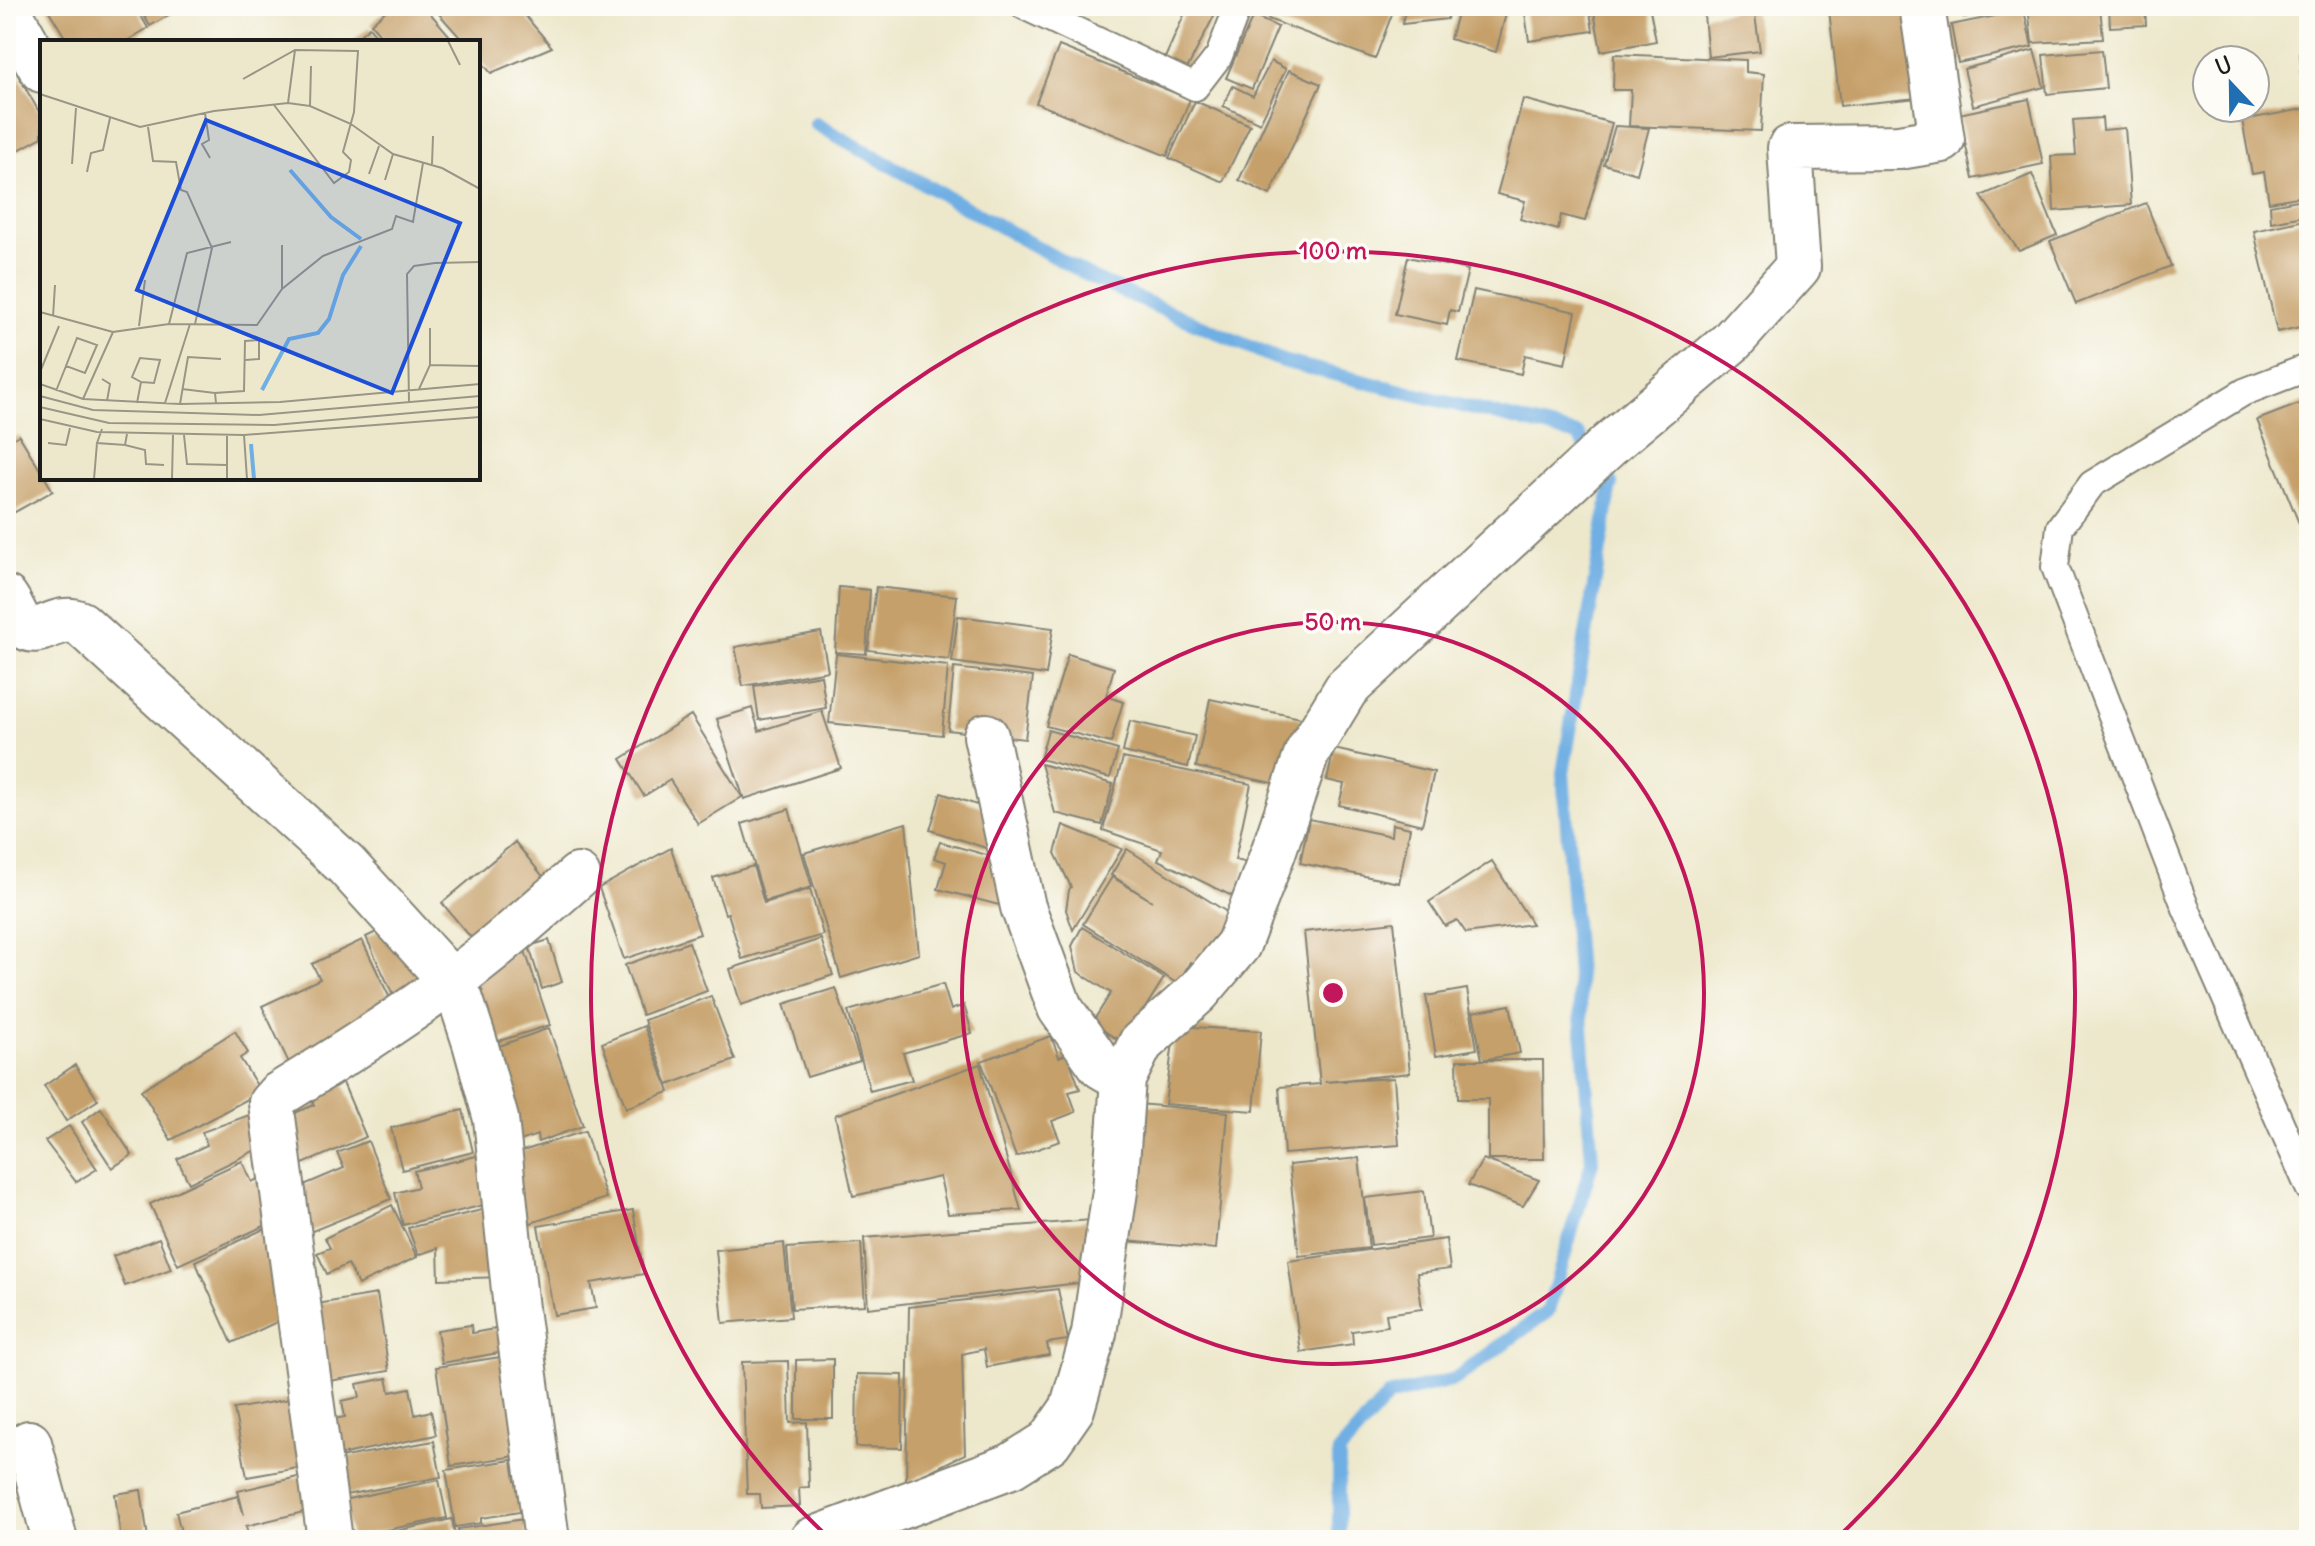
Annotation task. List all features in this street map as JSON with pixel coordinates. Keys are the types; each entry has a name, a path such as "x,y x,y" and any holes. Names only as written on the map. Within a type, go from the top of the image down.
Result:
{"street":[{"path":"6,6 40,66"},
{"path":"812,1540 1011,1466 1049,1442 1072,1409 1094,1333 1115,1191 1123,1079 1141,1043 1198,992 1238,945 1307,753 1346,689 1610,444 1731,342 1798,267 1790,148 1899,147 1942,140 1922,6"},
{"path":"6,598 28,629 36,630 64,619 81,624 346,865 451,981 461,1000 496,1119 516,1309 547,1540"},
{"path":"986,736 1023,907 1060,1008 1101,1066 1123,1079"},
{"path":"330,1540 271,1103 278,1095 361,1044 451,981 511,935 578,876"},
{"path":"29,1443 55,1540"}],"lane":[{"path":"1024,6 1195,87 1219,56 1238,6"},
{"path":"2309,367 2244,392 2092,484 2060,527 2055,567 2185,906 2309,1188"}],"building":[{"path":"46,6 135,6 148,28 128,40 67,40"},
{"path":"138,6 184,6 150,26"},
{"path":"391,6 424,6 453,40 384,40 371,24"},
{"path":"432,6 517,6 552,47 491,73 480,60 480,40 462,40"},
{"path":"1188,6 1219,6 1184,75 1161,67"},
{"path":"1273,6 1395,6 1375,59 1268,19"},
{"path":"1406,6 1450,6 1447,19 1402,24"},
{"path":"1459,6 1508,6 1496,52 1450,39"},
{"path":"1524,6 1589,6 1593,31 1529,41"},
{"path":"1593,6 1661,6 1650,10 1656,41 1601,51"},
{"path":"1799,6 1821,6 1821,8 1799,11"},
{"path":"1908,6 1917,98 1840,106 1829,10"},
{"path":"1962,6 2014,6 2014,7 1964,17"},
{"path":"2028,6 2100,6 2103,39 2032,43"},
{"path":"2109,6 2145,6 2146,25 2110,27"},
{"path":"1754,8 1760,51 1708,57 1704,15"},
{"path":"2024,10 2032,47 1958,63 1951,25"},
{"path":"1253,16 1278,27 1252,89 1226,78"},
{"path":"369,27 380,40 354,40"},
{"path":"1059,46 1190,99 1167,156 1036,103"},
{"path":"2034,50 2044,87 1973,106 1964,69"},
{"path":"2102,50 2106,88 2047,94 2043,55"},
{"path":"2309,53 2309,78 2302,78 2300,54"},
{"path":"6,54 40,114 40,138 6,157"},
{"path":"1614,54 1746,60 1746,72 1764,74 1761,131 1629,126 1631,90 1613,90"},
{"path":"1271,61 1286,69 1260,123 1223,106 1233,86 1253,96"},
{"path":"1289,70 1321,84 1270,195 1239,180"},
{"path":"1523,99 1612,123 1585,221 1561,215 1558,230 1520,219 1525,201 1497,194"},
{"path":"2029,99 2043,164 1973,179 1959,114"},
{"path":"1195,101 1250,125 1223,182 1169,158"},
{"path":"2309,108 2309,195 2269,202 2264,172 2252,174 2243,124 2271,124 2271,115"},
{"path":"2102,118 2103,130 2125,128 2131,205 2054,211 2051,156 2076,155 2073,120"},
{"path":"1615,126 1649,128 1637,174 1604,164"},
{"path":"2032,174 2057,235 2019,251 1981,196"},
{"path":"2309,198 2309,215 2271,222 2270,205"},
{"path":"2146,203 2171,266 2076,304 2050,241"},
{"path":"2309,219 2309,325 2277,332 2254,231"},
{"path":"1408,257 1468,270 1458,312 1450,310 1447,325 1395,314"},
{"path":"1474,290 1576,312 1565,364 1525,355 1521,374 1458,361"},
{"path":"2309,400 2309,548 2257,420"},
{"path":"6,410 14,424 6,429"},
{"path":"19,435 40,470 40,480 46,480 53,491 6,517 6,443"},
{"path":"839,587 870,590 866,654 835,652"},
{"path":"876,587 957,596 949,660 868,650"},
{"path":"958,616 1053,628 1046,675 952,662"},
{"path":"821,632 828,671 743,686 735,647"},
{"path":"836,654 948,666 942,735 829,723"},
{"path":"1068,654 1114,668 1106,696 1123,702 1111,743 1046,726"},
{"path":"954,668 1033,677 1025,739 948,730"},
{"path":"821,675 826,708 759,720 754,686"},
{"path":"1210,699 1301,718 1287,786 1196,767"},
{"path":"752,708 759,731 822,711 841,768 744,799 717,719"},
{"path":"691,715 742,797 698,824 670,780 644,796 621,759"},
{"path":"1130,721 1195,736 1188,767 1123,752"},
{"path":"1048,730 1118,750 1110,778 1040,759"},
{"path":"1334,749 1434,772 1422,825 1339,805 1344,784 1327,780"},
{"path":"1123,758 1251,784 1235,860 1245,862 1238,899 1158,860 1162,850 1103,830"},
{"path":"1041,764 1113,784 1102,825 1055,813"},
{"path":"941,793 998,812 986,848 930,830"},
{"path":"789,809 812,887 765,901 742,824"},
{"path":"1309,819 1391,836 1392,824 1410,828 1399,883 1300,863"},
{"path":"906,823 919,954 841,978 804,853"},
{"path":"1063,825 1122,849 1073,930 1066,910 1071,887 1055,853"},
{"path":"515,842 550,885 477,945 442,903"},
{"path":"940,842 1005,860 1010,908 938,889 946,862 934,858"},
{"path":"671,848 700,934 624,959 599,888"},
{"path":"1127,849 1238,919 1209,974 1190,962 1178,984 1083,924 1112,877 1152,901 1111,875"},
{"path":"1492,861 1532,924 1466,933 1457,920 1445,926 1429,902"},
{"path":"753,866 764,903 810,889 823,935 742,959 713,878"},
{"path":"397,922 430,994 399,1008 366,937"},
{"path":"1394,922 1410,1073 1325,1082 1394,1078 1399,1145 1284,1154 1279,1087 1320,1084 1304,932"},
{"path":"1082,927 1164,978 1123,1043 1092,1023 1111,993 1078,972 1072,946"},
{"path":"821,939 833,975 741,1005 730,969"},
{"path":"362,940 397,1013 289,1063 262,1006 320,979 312,964"},
{"path":"549,940 562,982 542,989 529,946"},
{"path":"689,942 707,991 642,1015 625,965"},
{"path":"523,945 550,1025 493,1043 472,980"},
{"path":"943,984 951,1010 964,1005 972,1033 903,1053 912,1080 870,1091 848,1011"},
{"path":"836,988 860,1061 807,1077 784,1004"},
{"path":"1467,989 1477,1049 1436,1056 1426,996"},
{"path":"711,996 735,1060 668,1085 644,1020"},
{"path":"1510,1005 1520,1053 1482,1060 1473,1012"},
{"path":"644,1026 669,1092 626,1108 602,1043"},
{"path":"1175,1026 1261,1031 1254,1111 1165,1104"},
{"path":"549,1028 583,1126 538,1142 537,1135 509,1145 494,1048"},
{"path":"235,1031 248,1053 240,1058 261,1092 171,1140 141,1090"},
{"path":"1051,1036 1059,1057 1067,1054 1080,1089 1069,1092 1076,1112 1052,1121 1060,1141 1016,1157 981,1061"},
{"path":"1457,1060 1543,1060 1544,1159 1488,1159 1488,1099 1458,1099"},
{"path":"980,1064 1021,1210 948,1214 940,1177 853,1196 835,1115"},
{"path":"75,1065 98,1100 66,1121 44,1086"},
{"path":"338,1071 366,1137 303,1164 283,1118 314,1105 306,1084"},
{"path":"1138,1104 1228,1112 1216,1249 1126,1241"},
{"path":"101,1108 132,1155 112,1168 82,1122"},
{"path":"263,1110 270,1143 189,1183 177,1159 207,1145 202,1132"},
{"path":"463,1110 473,1152 402,1170 391,1128"},
{"path":"69,1126 97,1169 76,1182 45,1141"},
{"path":"585,1131 606,1198 519,1227 510,1155"},
{"path":"368,1141 391,1199 310,1232 302,1213 308,1211 299,1187 344,1168 337,1153"},
{"path":"489,1153 500,1201 403,1225 395,1193 418,1187 414,1171"},
{"path":"1359,1158 1369,1248 1299,1256 1289,1165"},
{"path":"1483,1159 1539,1180 1523,1206 1468,1185"},
{"path":"242,1161 252,1182 264,1176 284,1217 178,1265 150,1204"},
{"path":"1424,1191 1430,1238 1371,1245 1365,1198"},
{"path":"392,1205 417,1257 358,1285 348,1264 327,1274 317,1253 330,1248 325,1238"},
{"path":"502,1205 504,1277 439,1279 438,1248 418,1255 408,1228"},
{"path":"633,1210 644,1274 591,1283 596,1308 554,1315 538,1226"},
{"path":"1091,1220 1087,1282 868,1308 864,1238"},
{"path":"277,1223 294,1314 232,1343 195,1261"},
{"path":"159,1238 171,1269 125,1286 113,1256"},
{"path":"1446,1239 1450,1269 1417,1273 1422,1309 1386,1314 1388,1326 1352,1331 1353,1344 1301,1352 1288,1261"},
{"path":"784,1243 791,1317 723,1323 716,1250"},
{"path":"861,1243 865,1305 792,1309 787,1248"},
{"path":"1058,1289 1068,1340 1047,1343 1049,1355 987,1367 984,1349 962,1354 965,1454 906,1483 909,1307"},
{"path":"377,1294 389,1371 329,1381 317,1304"},
{"path":"471,1325 472,1333 500,1328 504,1352 442,1363 437,1330"},
{"path":"507,1356 523,1455 451,1466 436,1367"},
{"path":"833,1359 833,1419 796,1419 796,1360"},
{"path":"788,1361 790,1423 807,1422 809,1487 799,1488 800,1506 761,1508 760,1494 747,1494 742,1362"},
{"path":"857,1374 903,1375 902,1448 856,1447"},
{"path":"387,1378 390,1392 410,1388 415,1415 431,1411 436,1435 335,1456 327,1420 345,1417 342,1401 360,1397 357,1384"},
{"path":"301,1397 315,1465 247,1477 234,1409"},
{"path":"434,1441 441,1477 340,1496 333,1459"},
{"path":"512,1460 515,1480 526,1478 530,1504 520,1505 520,1512 481,1518 481,1523 455,1527 446,1470"},
{"path":"319,1472 324,1507 246,1526 249,1540 183,1540 176,1512 238,1496 244,1515 238,1491"},
{"path":"439,1480 447,1518 351,1537 343,1500"},
{"path":"141,1490 148,1538 121,1540 115,1494"},
{"path":"452,1519 456,1540 359,1540 359,1539"},
{"path":"524,1519 527,1540 460,1540 458,1529"}],"waterway":[{"path":"816,124 1096,280 1282,361 1578,435 1611,484 1563,773 1592,1162 1548,1311 1455,1379 1388,1396 1339,1452 1339,1540"}]}
